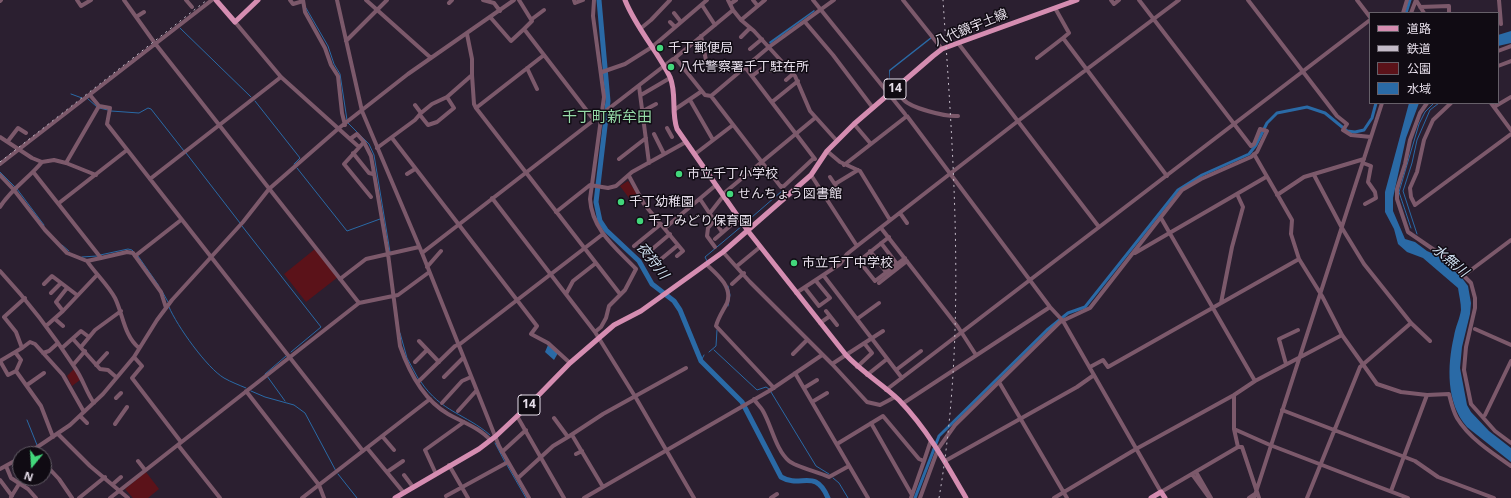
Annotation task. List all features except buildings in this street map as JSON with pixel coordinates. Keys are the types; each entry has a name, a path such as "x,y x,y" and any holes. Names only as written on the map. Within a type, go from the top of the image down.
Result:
{"main road":[{"path":"216,0 235,22 258,0"},
{"name":"八代鏡宇土線","path":"747,231 811,175 827,151 854,124 942,49 1077,0"},
{"path":"627,1 640,29 670,78 674,90 674,110 677,129 724,194 747,231 846,355 857,367 895,397 933,441 966,498"},
{"name":"14","path":"397,498 449,465 478,449 496,436 570,363 600,339 614,325 641,311 723,252 747,231"},
{"path":"1151,498 1161,492 1165,498"}],"street":[{"path":"77,0 81,6 91,0"},
{"path":"124,0 155,44 359,303"},
{"path":"186,0 192,6"},
{"path":"0,164 212,0"},
{"path":"290,0 293,4 303,1 305,12 325,48 331,65 338,76 342,113 347,124"},
{"path":"337,0 362,111 422,253 428,273 502,452 507,463 518,478 529,498"},
{"path":"366,0 378,9 430,58"},
{"path":"346,41 387,0"},
{"path":"483,0 494,3 500,11"},
{"path":"41,446 58,434 94,403 134,357 169,306 211,257 244,222 269,189 340,128 430,58 491,18 514,0"},
{"path":"520,0 532,19"},
{"path":"574,0 575,4 583,0"},
{"path":"594,0 594,27 602,71 604,97 591,209 596,223 603,234 636,268 625,290 609,306 606,318 601,327 595,332"},
{"path":"640,29 652,20 670,0"},
{"path":"736,0 729,2 733,10 741,20 762,39 793,74 798,81 805,103 815,118 837,141"},
{"path":"753,0 757,5"},
{"path":"741,20 757,5 765,0"},
{"path":"813,0 905,114"},
{"path":"711,96 769,47 834,0"},
{"path":"903,0 942,49"},
{"path":"1111,0 1114,4 1119,0"},
{"path":"920,498 938,449 954,425 1063,321 1090,308 1182,190 1254,154 1268,130 1261,128 1251,146 1140,0"},
{"path":"796,293 824,276 840,264 847,254 890,220 1018,121 1179,0"},
{"path":"1248,0 1304,71 1337,116 1347,124 1344,128 1351,135 1371,137"},
{"path":"1357,0 1369,17"},
{"path":"1403,12 1407,0"},
{"path":"1416,0 1423,12"},
{"path":"1411,12 1416,0"},
{"path":"1499,0 1501,24"},
{"path":"602,71 633,60 652,47 704,1 715,25"},
{"path":"1420,7 1449,6 1449,12"},
{"path":"1037,58 1068,33 1055,8"},
{"path":"491,18 511,41 532,19 544,10"},
{"path":"422,253 640,86 733,10"},
{"path":"136,17 144,12"},
{"path":"674,13 681,22"},
{"path":"886,390 1304,71 1369,19"},
{"path":"235,22 281,77 340,128 359,147"},
{"path":"670,22 675,27"},
{"path":"805,22 833,55 873,108"},
{"path":"741,37 750,28"},
{"path":"524,29 594,120"},
{"path":"467,34 472,59 474,104 476,108 620,294"},
{"path":"701,36 707,65"},
{"path":"1063,38 1086,71 1167,176"},
{"path":"750,49 762,39"},
{"path":"958,42 1099,227"},
{"path":"1499,51 1511,46"},
{"path":"476,108 544,55"},
{"path":"675,58 702,91 708,96 711,96 782,187 814,158 745,67"},
{"path":"771,72 782,62"},
{"path":"1499,66 1511,62"},
{"path":"752,76 764,67"},
{"path":"527,68 537,90"},
{"path":"786,80 793,74"},
{"path":"378,148 415,120 432,104 447,97 472,76"},
{"path":"150,179 281,77"},
{"path":"641,94 670,78"},
{"path":"772,102 798,81"},
{"path":"640,86 649,163"},
{"path":"896,87 903,99 922,109 934,113 958,116"},
{"path":"674,110 702,91"},
{"path":"89,95 98,107 110,111 106,122 181,220 363,451"},
{"path":"415,105 428,125 437,122 454,108 447,97"},
{"path":"1499,102 1511,97"},
{"path":"690,100 713,140"},
{"path":"643,111 656,104"},
{"path":"1249,498 1255,495 1298,358 1382,104"},
{"path":"1426,104 1420,112 1410,140 1405,164 1397,189 1397,199 1408,232 1446,258 1471,282 1475,298 1466,347 1464,370 1471,404 1495,431 1511,442"},
{"path":"1449,104 1432,120 1424,140 1417,172 1410,188 1411,197 1415,205 1511,134"},
{"path":"1492,105 1511,130"},
{"path":"66,163 98,107"},
{"path":"844,164 907,116 928,142 950,175 1056,316 1063,321 1161,492 1238,447"},
{"path":"710,213 716,208 724,194 815,118"},
{"path":"854,124 871,144"},
{"path":"695,154 733,125"},
{"path":"8,141 18,128 26,133"},
{"path":"667,128 671,135 677,129"},
{"path":"350,139 357,134 364,142 371,156 373,174 389,254 400,346 404,358 420,380 430,399 443,410 484,434 490,440"},
{"path":"654,134 664,154"},
{"path":"0,137 42,162 54,160 66,163 96,175"},
{"path":"392,138 537,326 531,334 548,343 570,363"},
{"path":"620,159 646,138"},
{"path":"364,142 344,164 371,197"},
{"path":"593,184 608,188 616,186 649,163 686,142"},
{"path":"59,204 127,150"},
{"path":"827,151 844,164 858,170 890,220"},
{"path":"353,153 369,173 373,174"},
{"path":"1254,154 1292,220 1290,234 1299,259 1320,293 1342,335 1377,384 1401,392 1427,395 1449,394 1457,418 1464,427 1488,449 1511,466"},
{"path":"1277,195 1304,177 1363,161 1372,166 1368,182 1375,192 1376,198 1365,204"},
{"path":"0,207 2,200 34,173 42,162"},
{"path":"407,174 415,169"},
{"path":"835,184 858,170"},
{"path":"34,173 100,256"},
{"path":"0,175 15,188 45,230 67,253 87,261 112,294 121,311 129,336 139,348"},
{"path":"811,175 857,246"},
{"path":"1314,175 1342,228 1364,264 1411,323 1430,341"},
{"path":"629,176 644,204 684,252 677,256"},
{"path":"830,177 838,189"},
{"path":"1133,254 1266,177"},
{"path":"556,212 593,184"},
{"path":"665,228 716,184"},
{"path":"1221,303 1232,247 1243,207 1237,194"},
{"path":"492,198 600,339 636,397 694,498"},
{"path":"700,199 722,232"},
{"path":"900,213 907,223"},
{"path":"1161,218 1255,381"},
{"path":"136,255 181,220"},
{"path":"714,221 708,228 707,236 715,247"},
{"path":"634,246 661,224"},
{"path":"715,239 730,226"},
{"path":"881,228 961,332 976,355"},
{"path":"420,380 458,345 603,234"},
{"path":"644,256 670,234"},
{"path":"889,237 859,260 866,271 875,281 897,264 906,260"},
{"path":"1467,273 1511,240"},
{"path":"881,243 897,264"},
{"path":"654,265 678,244"},
{"path":"340,279 366,259 419,247"},
{"path":"737,266 760,247"},
{"path":"426,267 441,250"},
{"path":"870,251 886,272"},
{"path":"87,261 100,256 132,252 136,255 169,306"},
{"path":"723,252 744,273 750,282 871,404 880,405 895,397"},
{"path":"1090,368 1103,360 1108,367 1299,259"},
{"path":"879,283 906,260"},
{"path":"566,294 573,281 596,263"},
{"path":"707,263 727,287 727,303 718,318 717,328 771,389"},
{"path":"0,271 25,298 58,342 73,365 89,397 94,403"},
{"path":"110,498 359,303 395,296 428,273"},
{"path":"732,284 744,273"},
{"path":"46,326 63,311 97,275"},
{"path":"44,284 52,276 77,295"},
{"path":"824,276 902,378"},
{"path":"805,288 819,306 830,298 816,281"},
{"path":"51,293 61,283"},
{"path":"63,311 56,302 67,288"},
{"path":"22,348 16,332 4,317 25,298"},
{"path":"857,319 879,303"},
{"path":"902,404 1050,307"},
{"path":"82,347 95,330 121,311"},
{"path":"826,311 837,326"},
{"path":"820,323 830,316"},
{"path":"55,319 63,326"},
{"path":"1307,498 1360,367 1411,323"},
{"path":"1475,328 1511,345"},
{"path":"1286,364 1278,339 1298,330"},
{"path":"62,348 81,331 89,337"},
{"path":"832,364 883,331"},
{"path":"1054,498 1136,449 1234,395 1255,381 1342,335"},
{"path":"73,339 82,347 96,365 102,369 108,370 116,378"},
{"path":"793,354 807,340"},
{"path":"419,341 439,362"},
{"path":"15,352 21,360 16,371 8,375 0,361 30,342 43,353 63,375 84,412"},
{"path":"43,353 49,351 58,342"},
{"path":"857,367 872,353 864,343"},
{"path":"415,362 427,350"},
{"path":"73,365 85,351"},
{"path":"896,370 921,351"},
{"path":"96,365 107,353"},
{"path":"584,498 793,376 795,373 822,355"},
{"path":"134,357 142,366 132,378 220,498"},
{"path":"444,377 463,358"},
{"path":"868,376 887,359"},
{"path":"1485,414 1511,361"},
{"path":"518,478 553,446 603,414 686,368"},
{"path":"16,371 41,406 53,437"},
{"path":"27,385 44,373"},
{"path":"795,373 868,498"},
{"path":"945,460 1077,387 1094,375"},
{"path":"442,403 462,381 471,377"},
{"path":"804,388 817,380"},
{"path":"999,382 1067,498"},
{"path":"247,390 319,485 324,498"},
{"path":"458,411 476,391"},
{"path":"116,398 121,393"},
{"path":"812,402 827,393"},
{"path":"1234,395 1234,429 1238,447 1242,448 1246,456 1255,495 1258,498"},
{"path":"1390,491 1427,395"},
{"path":"302,498 430,399"},
{"path":"753,400 762,410 782,452 788,461 796,465 832,476 849,466"},
{"path":"115,424 127,408"},
{"path":"1282,410 1404,456 1418,462 1438,477 1492,498"},
{"path":"80,416 87,424"},
{"path":"517,416 564,498"},
{"path":"837,444 883,416 915,454 924,461"},
{"path":"554,418 582,451 603,487"},
{"path":"436,474 425,450 464,422"},
{"path":"871,424 912,497"},
{"path":"1234,429 1270,445 1408,498"},
{"path":"502,452 526,430"},
{"path":"58,434 128,498"},
{"path":"382,436 394,450"},
{"path":"912,497 924,461 933,441"},
{"path":"367,448 404,493"},
{"path":"576,454 582,451"},
{"path":"138,461 145,470"},
{"path":"387,472 402,461"},
{"path":"0,469 12,463"},
{"path":"446,496 507,463"},
{"path":"449,465 468,498"},
{"path":"6,466 9,476 12,478"},
{"path":"52,473 72,498"},
{"path":"1194,473 1210,498"},
{"path":"404,475 413,487"},
{"path":"79,498 105,477"},
{"path":"113,484 121,477"},
{"path":"0,480 11,497 18,486"},
{"path":"23,486 28,489 36,498"},
{"path":"771,498 778,494"}],"green space":[{"path":"628,181 638,195 632,199 629,198 620,186"},
{"path":"315,249 338,277 306,302 284,274"},
{"path":"75,368 80,380 72,386 67,376"},
{"path":"146,472 159,489 148,498 133,498 125,489"}],"water":[{"path":"814,10 815,11 770,44 769,42"},
{"path":"1511,31 1511,43 1499,46 1499,35"},
{"path":"931,37 932,38 890,71 889,83 889,70"},
{"path":"1409,104 1419,104 1406,138 1393,198 1393,211 1405,239 1415,242 1427,251 1438,256 1462,278 1468,286 1471,303 1470,314 1462,347 1460,368 1467,405 1471,412 1489,431 1511,448 1511,462 1467,427 1455,407 1450,384 1450,360 1461,310 1458,288 1423,258 1407,252 1398,244 1394,229 1385,212 1385,192"},
{"path":"548,345 558,353 554,360 545,352"}],"waterway":[{"name":"夜狩川","path":"599,0 608,101 596,202 600,221 606,230 639,261 652,284 674,301 680,310 701,361 742,402 781,477 788,480 807,480 818,483 828,498"},
{"path":"1406,12 1410,0"},
{"path":"306,8 328,46 334,64 340,74 347,120"},
{"path":"180,28 251,97"},
{"path":"71,94 82,98"},
{"path":"87,98 97,107"},
{"path":"255,101 300,158 294,164"},
{"path":"915,498 939,436 1047,330 1068,313 1085,307 1178,190 1202,175 1249,154 1256,145 1267,123 1277,113 1307,107 1325,113 1347,131 1355,132 1364,130 1372,118 1376,104"},
{"path":"1411,228 1399,192 1419,124 1425,112 1433,104"},
{"path":"1417,234 1403,191 1412,163 1417,140 1430,110 1438,104"},
{"path":"99,108 108,110"},
{"path":"111,111 139,113 148,108 151,109 184,151"},
{"path":"348,123 369,144 374,155 390,252"},
{"path":"186,153 240,223"},
{"path":"297,168 347,231 380,219"},
{"path":"0,172 15,187"},
{"path":"17,189 44,225"},
{"path":"744,224 782,191"},
{"path":"242,226 321,327 291,352"},
{"path":"707,261 705,257 742,226"},
{"path":"62,245 69,251"},
{"path":"100,255 128,249 132,250 136,254"},
{"path":"82,257 97,256"},
{"path":"138,256 159,286"},
{"path":"728,286 730,295 728,306"},
{"path":"162,291 168,302"},
{"path":"169,307 185,335 209,365 224,378 246,388"},
{"path":"709,352 716,346 717,330"},
{"path":"400,333 407,358 419,380"},
{"path":"714,350 757,390 766,387 769,389"},
{"name":"夜狩川","path":"701,361 704,355"},
{"path":"265,374 286,356"},
{"path":"267,376 285,401"},
{"path":"421,382 437,400 490,435"},
{"path":"251,391 265,397 294,405 305,413 336,471"},
{"path":"771,392 816,466 829,474"},
{"path":"27,420 37,445"},
{"path":"495,443 505,462"},
{"path":"507,465 526,498"},
{"path":"338,474 357,498"},
{"path":"833,478 839,483 848,498"}],"railway":[{"path":"0,162 207,0"},
{"path":"939,498 948,436 953,374 956,249 951,124 943,0"}],"place":[{"name":"千丁郵便局","path":"660,48"},
{"name":"八代警察署千丁駐在所","path":"671,67"},
{"name":"市立千丁小学校","path":"679,174"},
{"name":"せんちょう図書館","path":"730,194"},
{"name":"千丁幼稚園","path":"621,202"},
{"name":"千丁みどり保育園","path":"640,221"},
{"name":"市立千丁中学校","path":"794,263"}],"district":[{"name":"千丁町新牟田","path":"607,118"}],"water label":[{"name":"水無川","path":"1450,261"}]}
